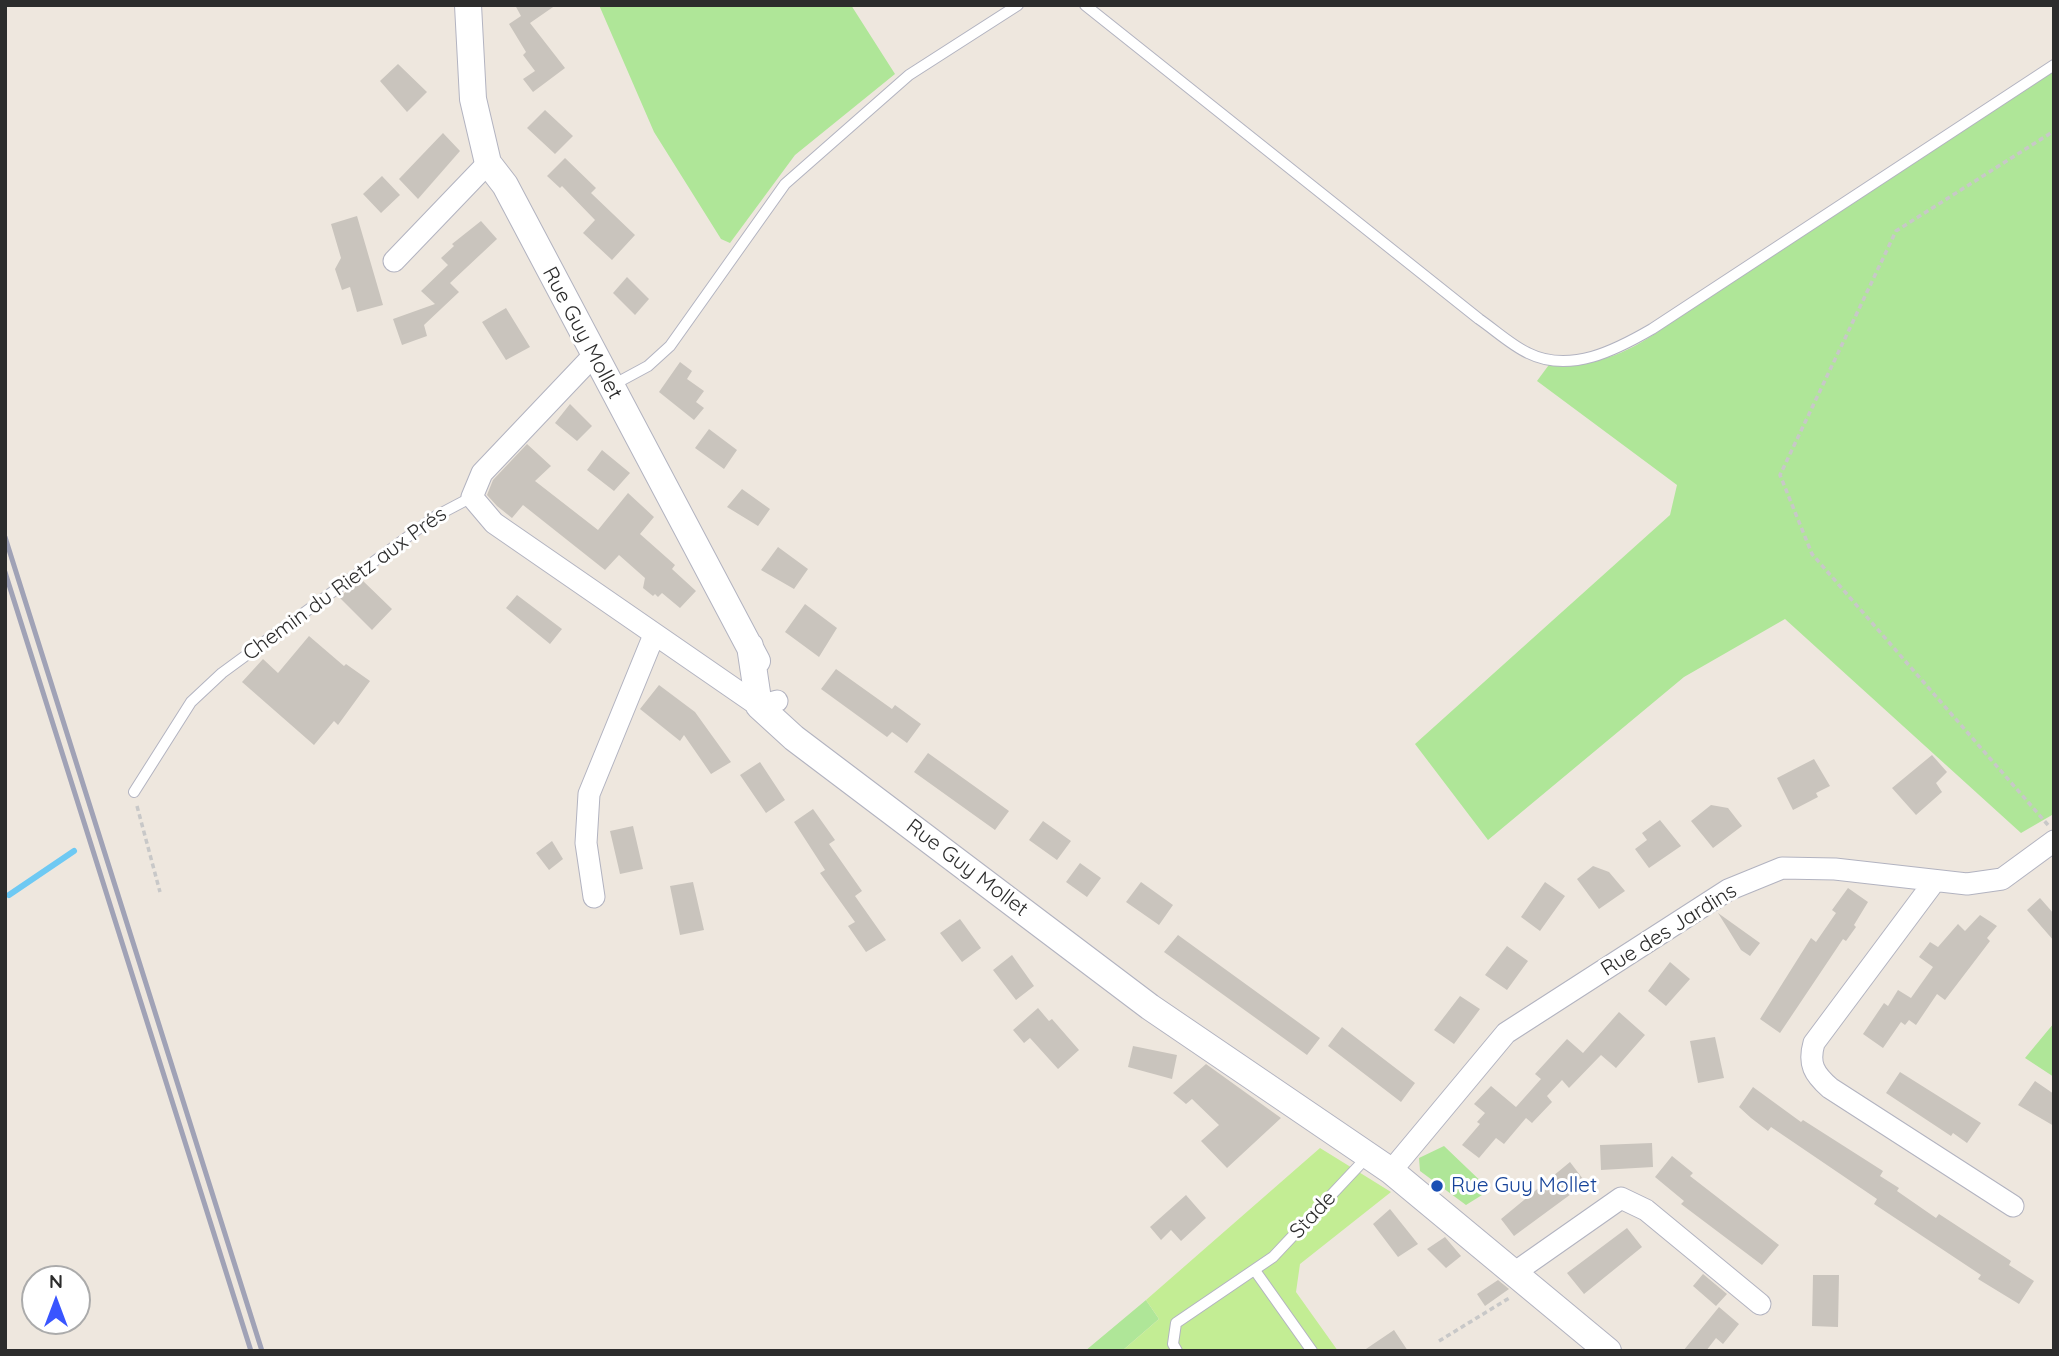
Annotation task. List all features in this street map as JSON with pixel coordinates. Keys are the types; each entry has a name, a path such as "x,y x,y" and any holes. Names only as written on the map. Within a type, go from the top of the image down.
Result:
{"street":[{"name":"Rue Guy Mollet","path":"468,5 473,99 488,163 505,185 750,646 768,704 794,738 1150,1007 1391,1171 1607,1350"},
{"path":"394,261 488,163"},
{"name":"Chemin du Rietz aux Prés","path":"472,497 482,473 594,355"},
{"path":"472,497 494,523 654,635 768,704"},
{"path":"594,897 586,843 589,794 654,635"},
{"name":"Rue des Jardins","path":"1391,1171 1506,1033 1728,890 1782,868 1835,869 1967,884 2002,879 2054,841"},
{"path":"1934,881 1814,1043 1810,1058 1815,1076 1830,1088 2013,1206"},
{"path":"1522,1279 1621,1198 1646,1210 1760,1304"}],"lane":[{"path":"611,386 648,366 670,346 785,184 909,75 1018,5"},
{"path":"1085,5 1479,319 1527,353 1550,359 1594,357 1620,348 2054,65"},
{"name":"Chemin du Rietz aux Prés","path":"134,792 191,702 222,673 436,516 472,497"},
{"name":"Stade","path":"1177,1351 1173,1344 1176,1323 1256,1272 1368,1156"},
{"path":"1256,1272 1312,1351"}],"path":[{"path":"2054,131 1896,231 1780,475 1812,554 2054,832"},
{"path":"134,792 160,892"},
{"path":"1439,1341 1522,1279"}],"green space":[{"path":"599,5 851,5 895,74 795,155 730,243 721,239 654,132"},
{"path":"2054,69 2054,817 2052,815 2021,833 1785,619 1684,677 1488,840 1415,744 1670,515 1677,485 1537,381 1551,362 1588,362 1605,358 1651,336"},
{"path":"2054,1023 2054,1077 2025,1058"},
{"path":"1444,1146 1490,1190 1466,1205 1420,1171 1419,1158"},
{"path":"1320,1148 1391,1192 1300,1264 1296,1292 1338,1351 1122,1351 1159,1319 1146,1300"},
{"path":"1146,1300 1159,1319 1122,1351 1085,1351"}],"building":[{"path":"515,5 556,5 530,23 565,68 533,92 523,79 535,71 523,55 526,52 509,24 521,16"},
{"path":"398,64 427,92 407,112 380,81"},
{"path":"545,110 573,136 555,154 527,128"},
{"path":"443,133 460,151 418,199 399,179"},
{"path":"565,158 596,188 591,193 635,235 612,260 583,233 595,220 562,186 560,188 547,176"},
{"path":"382,176 400,195 381,213 363,194"},
{"path":"357,216 383,305 357,312 350,287 342,290 335,269 341,258 331,224"},
{"path":"481,221 497,239 450,283 459,292 424,325 427,336 402,345 393,319 435,304 421,291 448,265 441,258 454,246 452,244"},
{"path":"627,277 649,299 635,315 613,293"},
{"path":"506,308 530,347 506,360 482,322"},
{"path":"680,362 692,371 687,379 704,391 696,402 704,408 694,420 659,392"},
{"path":"570,404 592,426 577,441 555,423"},
{"path":"709,429 737,450 724,469 695,448"},
{"path":"527,444 551,466 535,481 598,530 628,493 654,517 640,534 675,565 672,569 696,591 680,608 662,593 658,597 655,594 653,596 643,588 645,578 619,555 605,570 523,505 512,518 497,506 487,495 493,480"},
{"path":"602,450 630,473 614,491 587,470"},
{"path":"742,489 770,509 758,526 727,507"},
{"path":"778,547 808,569 794,589 761,570"},
{"path":"362,580 392,609 372,630 339,597"},
{"path":"517,595 562,629 550,644 506,608"},
{"path":"805,604 837,628 819,657 785,632"},
{"path":"309,636 344,666 346,664 370,681 338,725 334,721 314,745 242,682 263,659 278,673"},
{"path":"836,669 892,709 895,705 921,724 907,743 892,732 887,737 821,689"},
{"path":"659,685 695,712 731,762 711,774 684,735 680,741 640,709"},
{"path":"928,753 1009,811 995,830 914,772"},
{"path":"1932,755 1947,772 1936,783 1942,792 1916,815 1892,788"},
{"path":"1814,759 1830,786 1816,793 1818,797 1793,810 1777,778"},
{"path":"760,762 785,800 766,813 740,775"},
{"path":"1711,805 1728,808 1742,826 1713,848 1691,821"},
{"path":"813,809 835,840 829,844 862,891 855,896 886,940 866,952 848,926 855,922 820,873 825,870 794,822"},
{"path":"1660,820 1681,846 1649,868 1635,849 1647,840 1642,833"},
{"path":"1043,821 1071,841 1057,860 1029,840"},
{"path":"633,826 643,869 620,874 610,831"},
{"path":"552,841 563,859 549,870 536,853"},
{"path":"1080,863 1101,878 1087,897 1066,882"},
{"path":"1593,866 1609,872 1625,891 1599,909 1577,879"},
{"path":"693,882 704,930 680,935 670,886"},
{"path":"1141,882 1173,905 1159,925 1126,902"},
{"path":"1545,882 1565,896 1540,931 1521,917"},
{"path":"1848,888 1868,902 1854,925 1856,927 1846,941 1843,939 1780,1033 1760,1019 1811,938 1816,942 1836,913 1832,910"},
{"path":"2040,898 2054,914 2054,941 2027,910"},
{"path":"1718,913 1760,943 1750,956 1741,950"},
{"path":"1980,915 1997,926 1987,938 1990,941 1945,1000 1937,994 1916,1025 1909,1020 1905,1025 1901,1022 1883,1048 1863,1034 1884,1003 1888,1006 1898,990 1911,998 1933,967 1919,957 1930,942 1938,947 1958,924 1965,931"},
{"path":"960,919 981,948 962,962 940,933"},
{"path":"1178,935 1320,1038 1307,1055 1164,952"},
{"path":"1507,946 1528,961 1507,990 1485,975"},
{"path":"1012,955 1034,986 1016,1000 993,970"},
{"path":"1670,962 1690,979 1666,1006 1648,991"},
{"path":"1460,996 1480,1009 1454,1044 1434,1030"},
{"path":"1038,1008 1049,1021 1052,1019 1079,1050 1058,1069 1030,1038 1024,1043 1013,1030"},
{"path":"1619,1012 1645,1035 1616,1068 1601,1055 1569,1088 1562,1080 1547,1096 1552,1102 1532,1123 1526,1118 1504,1144 1496,1138 1479,1158 1462,1145 1480,1124 1477,1122 1485,1113 1474,1104 1491,1086 1516,1107 1541,1079 1535,1074 1567,1039 1583,1053"},
{"path":"1342,1027 1415,1083 1401,1102 1328,1046"},
{"path":"1715,1037 1724,1078 1698,1083 1690,1041"},
{"path":"1133,1046 1177,1055 1172,1079 1128,1067"},
{"path":"1206,1064 1281,1118 1227,1168 1201,1141 1219,1125 1192,1099 1186,1104 1173,1093"},
{"path":"1900,1072 1981,1123 1967,1143 1953,1133 1951,1136 1886,1093"},
{"path":"2035,1081 2054,1094 2054,1126 2018,1105"},
{"path":"1753,1087 1801,1122 1803,1120 1883,1171 1880,1176 1936,1218 1939,1214 2011,1261 2009,1265 2034,1281 2019,1304 1978,1279 1981,1275 1874,1204 1877,1199 1771,1127 1768,1131 1751,1118 1739,1107"},
{"path":"1652,1143 1653,1167 1601,1170 1600,1145"},
{"path":"1672,1156 1693,1173 1690,1176 1779,1245 1762,1265 1681,1204 1684,1201 1655,1177"},
{"path":"1570,1162 1586,1183 1514,1236 1501,1219"},
{"path":"1186,1195 1206,1218 1181,1241 1171,1230 1161,1240 1150,1227"},
{"path":"1390,1209 1418,1244 1398,1257 1373,1224"},
{"path":"1627,1228 1642,1247 1584,1294 1567,1273"},
{"path":"1445,1237 1461,1256 1446,1268 1427,1249"},
{"path":"1703,1274 1727,1294 1716,1306 1693,1286"},
{"path":"1813,1275 1839,1275 1838,1327 1812,1326"},
{"path":"1498,1280 1509,1289 1485,1306 1477,1294"},
{"path":"1719,1307 1739,1324 1723,1344 1716,1338 1706,1351 1683,1351"},
{"path":"1394,1330 1408,1351 1363,1351"}],"waterway":[{"path":"9,895 74,851"}],"railway":[{"path":"5,537 262,1351"},
{"path":"5,572 251,1351"}],"place":[{"name":"Rue Guy Mollet","path":"1437,1186"}]}
